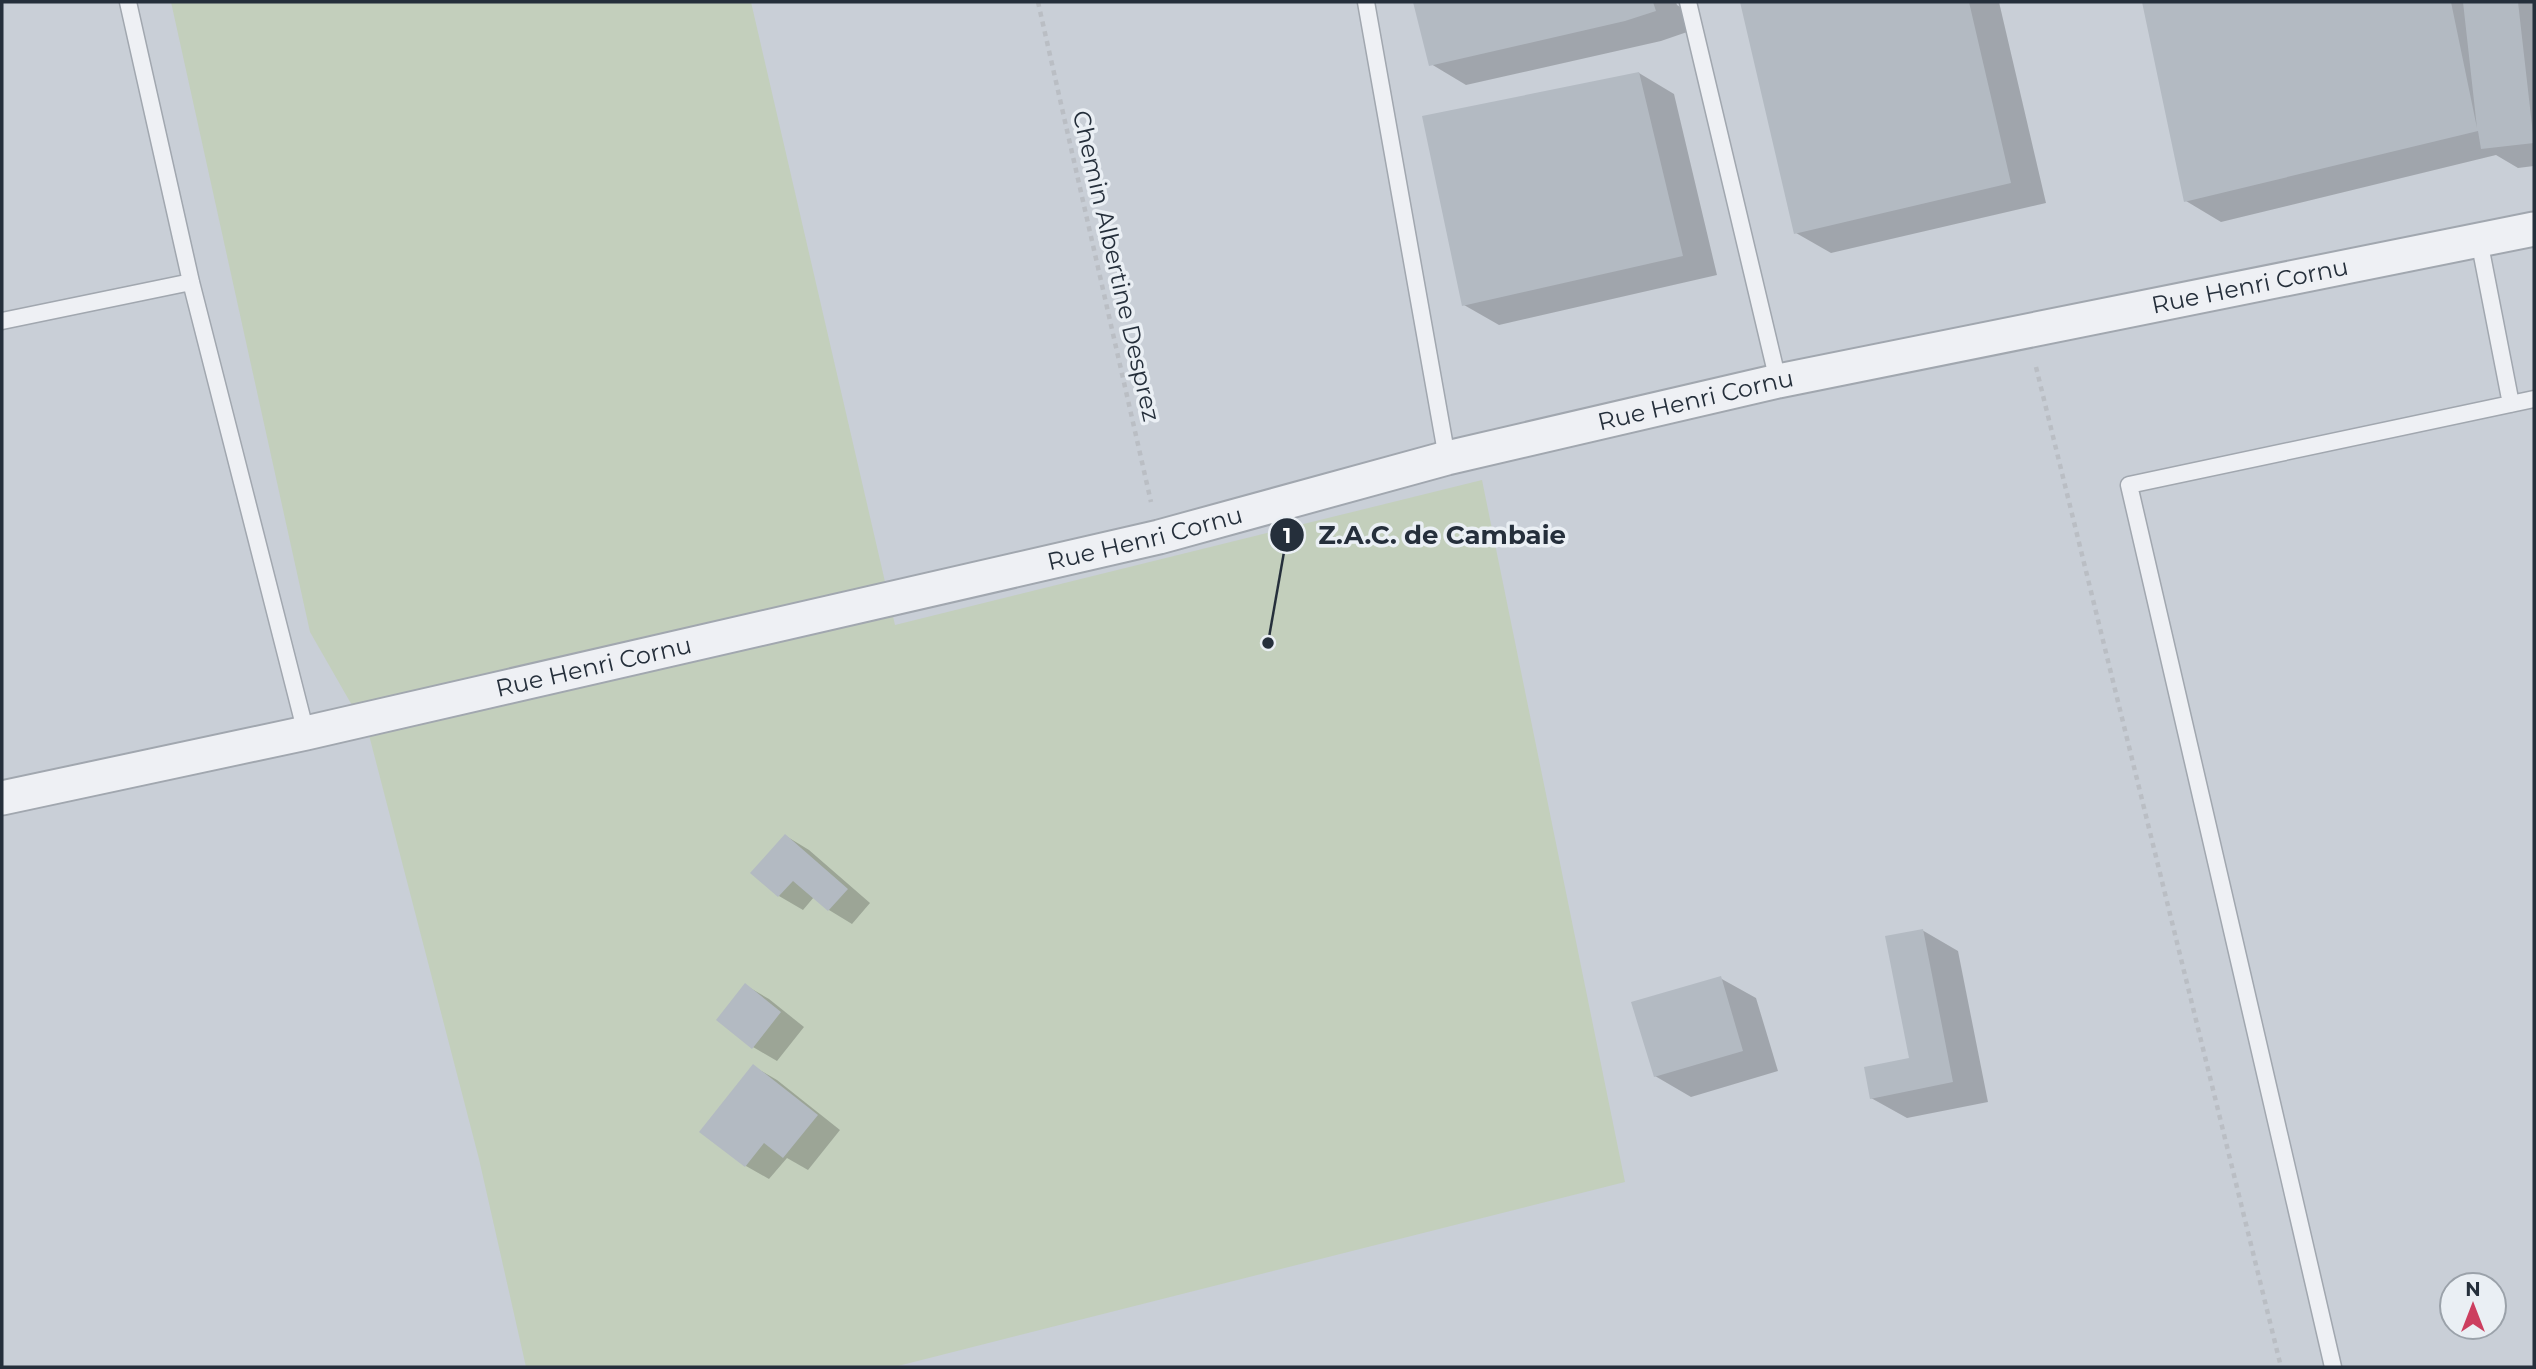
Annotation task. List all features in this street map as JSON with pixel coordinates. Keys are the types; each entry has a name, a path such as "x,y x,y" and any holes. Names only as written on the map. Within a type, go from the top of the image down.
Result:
{"street":[{"name":"Rue Henri Cornu","path":"2,798 306,733 1159,537 1447,458 1778,380 2534,229"}],"lane":[{"path":"128,2 191,282 306,733"},
{"path":"1366,2 1447,458"},
{"path":"1688,2 1778,380"},
{"path":"2479,240 2511,404"},
{"path":"2,321 191,282"},
{"path":"2333,1367 2129,485 2534,399"}],"path":[{"name":"Chemin Albertine Desprez","path":"1038,2 1159,537"},
{"path":"2027,332 2281,1367"}],"shaded area":[{"path":"2,2 2534,2 2534,1367 2,1367"}],"green space":[{"path":"171,2 751,2 895,625 1482,480 1625,1182 894,1367 526,1367 479,1159 369,735 310,632"}],"building":[{"path":"1413,2 1653,2 1656,11 1625,21 1429,66"},
{"path":"1740,2 1969,2 2011,183 1794,234"},
{"path":"2142,2 2451,2 2477,128 2463,2 2518,2 2534,143 2481,149 2478,131 2184,202"},
{"path":"1639,72 1683,256 1462,306 1422,116"},
{"path":"785,834 848,889 828,911 793,881 778,897 750,873"},
{"path":"1923,929 1953,1082 1870,1099 1864,1067 1909,1058 1885,936"},
{"path":"1721,976 1743,1051 1654,1077 1631,1002"},
{"path":"745,983 781,1012 752,1049 716,1020"},
{"path":"753,1064 818,1115 783,1158 764,1143 745,1167 699,1132"}],"place":[{"name":"Z.A.C. de Cambaie","path":"1268,643"}]}
